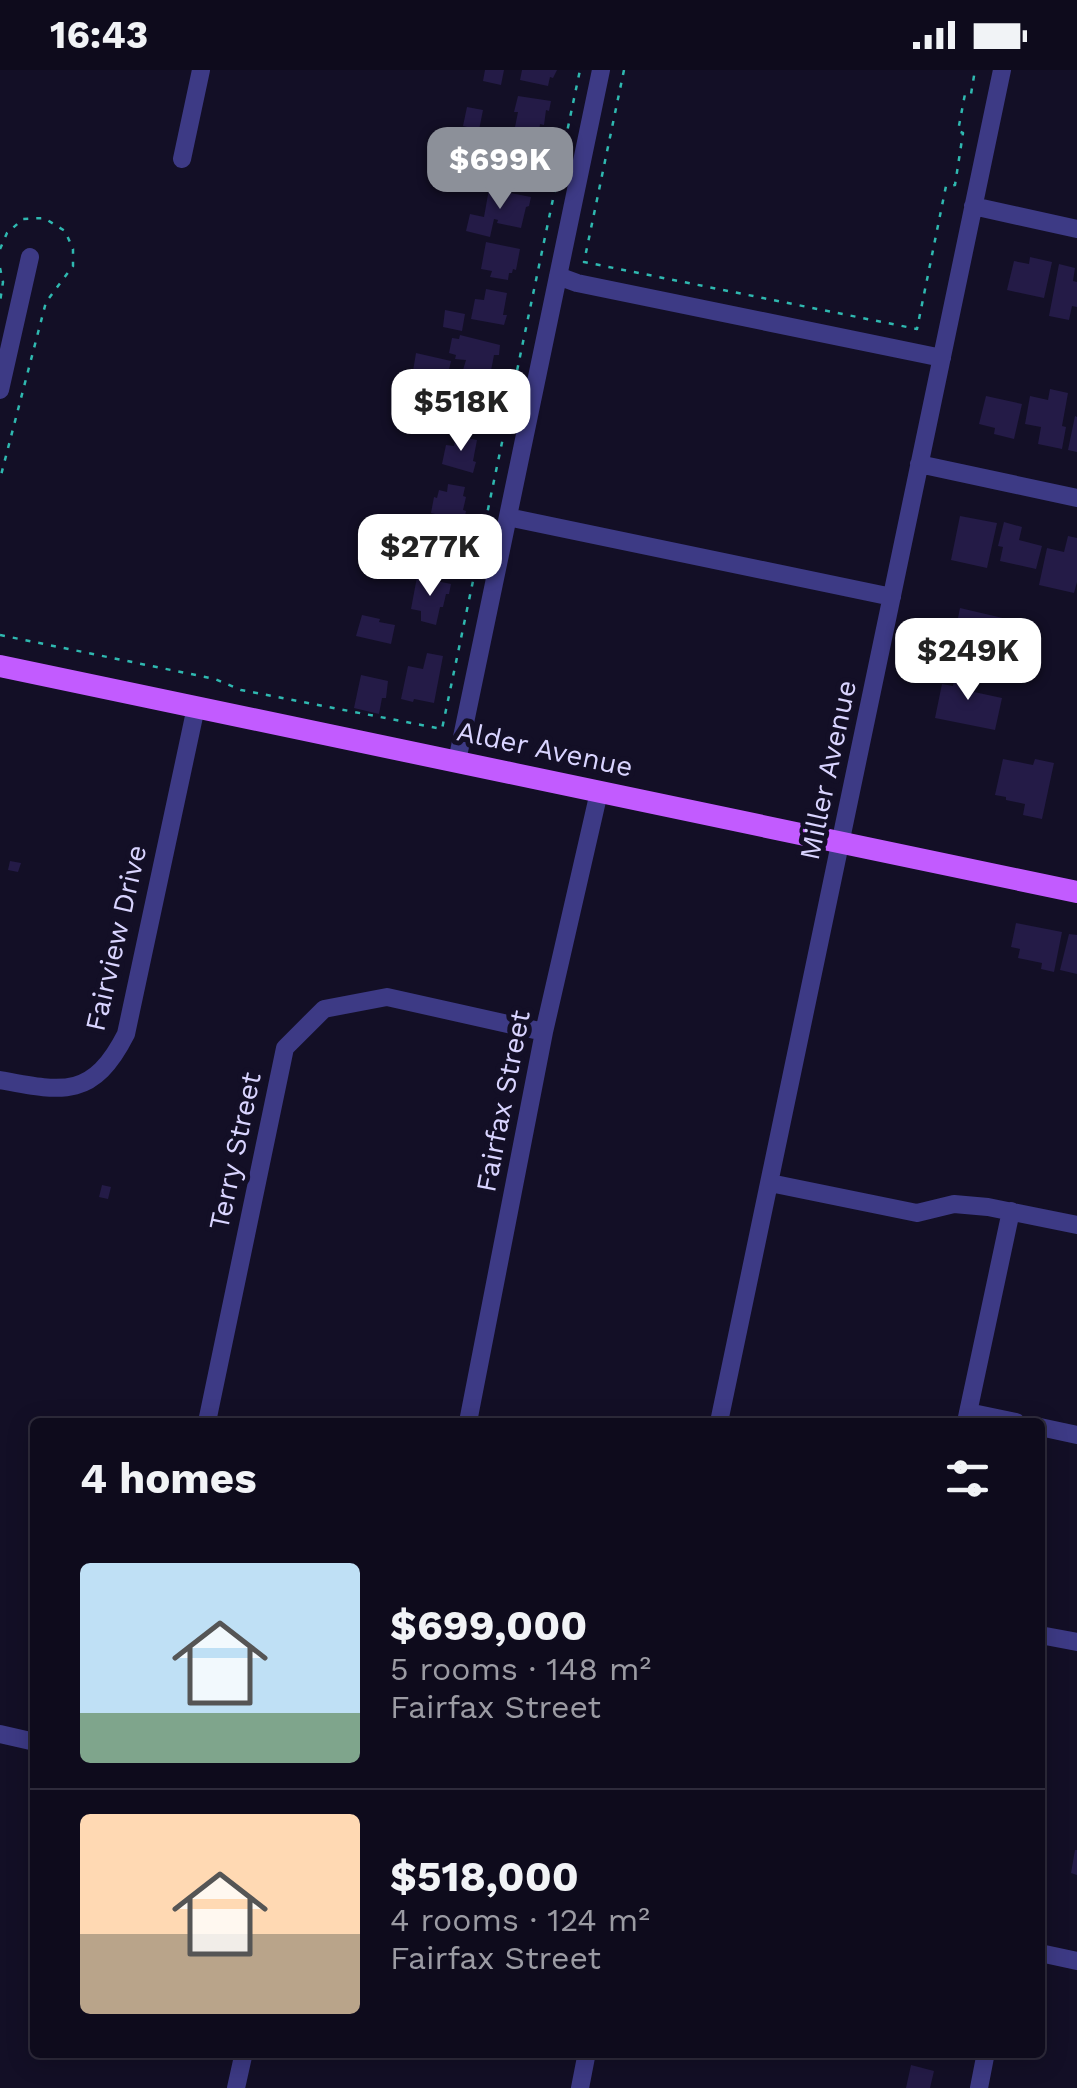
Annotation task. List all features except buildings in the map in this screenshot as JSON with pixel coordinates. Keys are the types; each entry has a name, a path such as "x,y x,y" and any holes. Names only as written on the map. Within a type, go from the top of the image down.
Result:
{"main road":[{"name":"Alder Avenue","path":"0,666 1077,892"}],"street":[{"path":"182,160 201,70"},
{"path":"457,762 601,70"},
{"name":"Miller Avenue","path":"721,1418 1002,70"},
{"path":"973,206 1077,229"},
{"path":"0,390 30,257"},
{"path":"558,276 942,358"},
{"path":"920,464 1077,498"},
{"path":"508,517 892,597"},
{"name":"Fairview Drive","path":"0,1080 52,1090 96,1076 114,1058 126,1034 196,707"},
{"name":"Fairfax Street","path":"469,1418 544,1032 598,792"},
{"name":"Terry Street","path":"208,1418 285,1048 324,1009 388,997 544,1032"},
{"path":"770,1183 916,1213 954,1204 1077,1225"},
{"path":"967,1417 1011,1211"},
{"path":"1045,1429 1077,1435"},
{"path":"1045,1636 1077,1642"},
{"path":"0,1734 30,1741"},
{"path":"1045,1954 1077,1961"},
{"path":"236,2088 243,2058"},
{"path":"580,2088 587,2058"},
{"path":"979,2088 985,2058"}],"path":[{"path":"0,634 215,679 240,690 442,728 580,70"},
{"path":"624,70 584,262 917,329 946,186 954,185 963,133 958,131 965,94 970,94 975,70"},
{"path":"0,268 0,302"}]}
